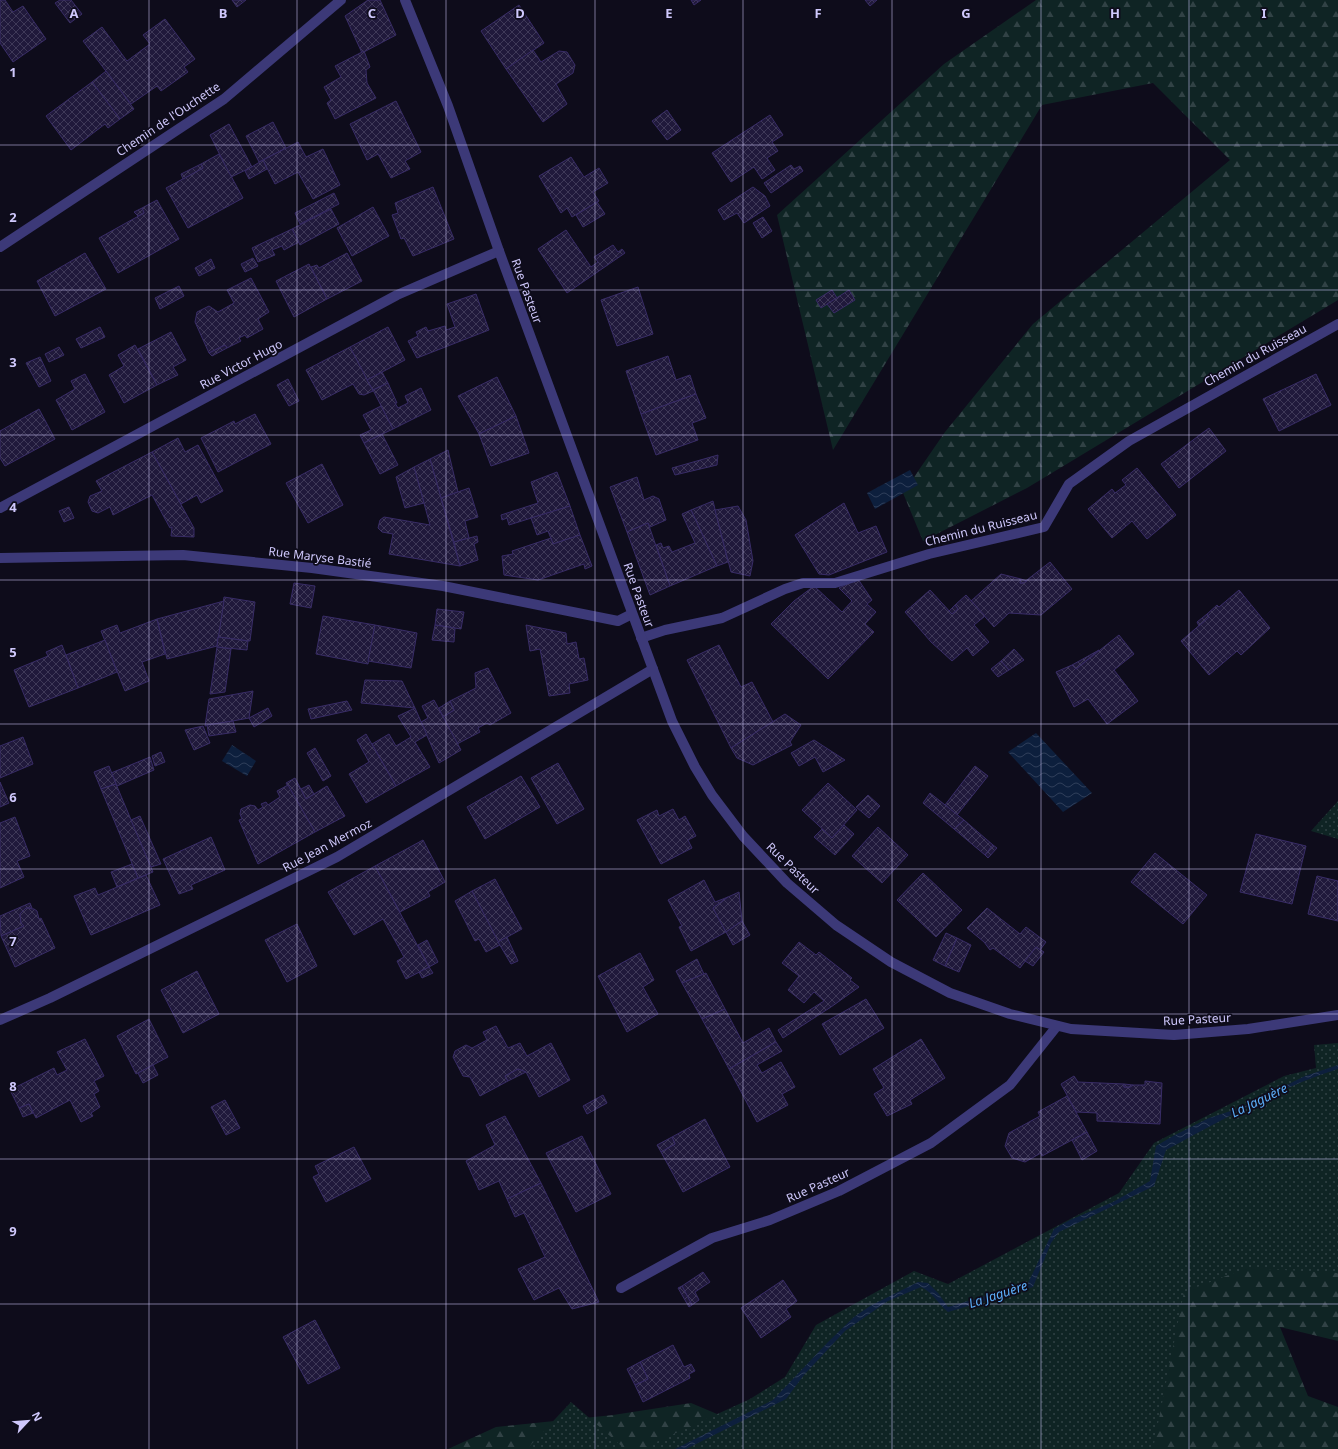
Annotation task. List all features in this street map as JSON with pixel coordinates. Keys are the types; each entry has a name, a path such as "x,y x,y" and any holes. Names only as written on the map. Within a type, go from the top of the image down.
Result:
{"street":[{"name":"Chemin de l'Ouchette","path":"0,247 224,99 341,0"},
{"name":"Rue Pasteur","path":"405,0 445,98 499,251 672,721 695,767 712,795 743,836 787,883 836,925 892,962 921,979 957,996 1010,1014 1071,1029 1174,1035 1248,1029 1338,1015"},
{"name":"Rue Victor Hugo","path":"0,508 397,295 499,251"},
{"name":"Chemin du Ruisseau","path":"641,638 665,630 722,618 785,589 804,583 835,583 929,554 1044,527 1069,484 1129,441 1338,324"},
{"name":"Rue Maryse Bastié","path":"0,558 183,555 312,568 443,586 618,621 632,614"},
{"name":"Rue Jean Mermoz","path":"0,1020 50,998 337,857 653,669"},
{"name":"Rue Pasteur","path":"621,1288 712,1238 770,1220 839,1191 931,1143 1010,1085 1057,1026"}],"green space":[{"path":"1036,0 1338,0 1338,300 1027,488 923,541 903,493 945,432 1033,324 1230,160 1153,83 1042,105 833,450 777,215 944,64"},
{"path":"1338,801 1338,839 1311,831"},
{"path":"1338,1043 1338,1273 1247,1268 1184,1292 1153,1449 641,1449 750,1399 785,1377 816,1325 914,1271 948,1284 1119,1193 1154,1143 1284,1076 1316,1068 1314,1045"},
{"path":"1338,1148 1338,1341 1280,1327 1308,1396 1338,1407 1338,1449 861,1449"},
{"path":"571,1402 625,1449 527,1449"},
{"path":"691,1403 779,1440 779,1449 448,1449 496,1427 613,1415"}],"water":[{"path":"910,470 918,485 875,509 867,493"},
{"path":"1036,733 1092,793 1063,812 1008,752"},
{"path":"232,745 256,761 247,776 222,761"},
{"name":"La Jaguère","path":"1338,1065 1338,1069 1294,1085 1272,1095 1166,1150 1154,1186 1059,1232 1051,1243 1033,1287 948,1312 929,1292 921,1287 888,1301 845,1331 804,1375 786,1399 686,1449 675,1449 773,1400 854,1317 870,1306 918,1282 928,1283 938,1293 948,1307 1028,1283 1054,1229 1070,1220 1113,1202 1150,1181 1156,1146 1209,1118 1240,1108 1305,1076"}],"building":[{"path":"0,0 5,0 13,12 23,6 46,39 13,62 0,43"},
{"path":"60,0 71,0 82,14 70,23 55,3"},
{"path":"232,0 246,0 237,7"},
{"path":"368,0 380,0 396,35 362,53 345,16"},
{"path":"691,0 701,0 694,5"},
{"path":"865,0 877,0 870,6"},
{"path":"519,5 544,43 506,69 481,31"},
{"path":"165,19 195,59 184,67 188,72 161,91 157,86 131,104 83,41 102,27 127,61 150,44 143,35"},
{"path":"533,50 541,62 559,51 567,52 575,65 573,73 556,84 567,104 543,122 506,69"},
{"path":"364,51 370,67 366,70 367,83 376,98 335,119 327,103 331,100 324,87 341,77 335,66"},
{"path":"106,71 134,109 120,119 92,82"},
{"path":"92,82 120,119 108,128 105,124 71,150 46,116"},
{"path":"396,101 421,152 405,161 410,169 391,178 378,154 367,160 350,124"},
{"path":"667,110 681,130 667,140 652,121"},
{"path":"770,115 783,135 772,142 778,151 767,158 775,170 762,179 754,167 731,182 712,153"},
{"path":"273,122 286,148 259,162 246,136"},
{"path":"229,124 252,167 231,177 210,135"},
{"path":"298,142 306,157 323,149 340,185 313,199 298,172 275,184 263,160"},
{"path":"219,154 243,198 188,228 166,188 203,168 201,164"},
{"path":"571,157 584,177 599,168 608,183 593,192 599,201 572,217 567,208 561,213 539,176"},
{"path":"263,160 267,169 249,179 245,171"},
{"path":"201,164 203,168 183,179 181,174"},
{"path":"791,165 794,169 800,166 803,171 771,193 764,183"},
{"path":"433,187 454,239 413,256 404,238 401,239 392,215 398,213 395,203"},
{"path":"753,187 765,196 770,206 744,223 737,213 724,220 718,210"},
{"path":"334,193 339,204 300,224 295,213"},
{"path":"157,200 179,239 118,273 99,238 144,213 142,208"},
{"path":"597,202 605,214 583,227 576,215"},
{"path":"373,207 389,236 352,256 337,228"},
{"path":"142,208 144,213 138,216 134,212"},
{"path":"331,209 339,224 300,245 292,229"},
{"path":"763,217 772,231 762,238 753,223"},
{"path":"292,229 299,242 284,250 282,246 272,250 275,255 258,262 252,248"},
{"path":"566,230 591,267 598,262 594,257 613,245 618,252 622,249 625,253 567,293 538,249"},
{"path":"85,253 106,289 55,316 37,281"},
{"path":"347,253 362,281 327,299 311,267 317,265 319,268"},
{"path":"253,258 258,266 245,272 241,264"},
{"path":"211,259 215,268 199,276 195,268"},
{"path":"309,264 327,299 294,317 276,281"},
{"path":"251,278 269,312 258,319 263,329 247,338 245,335 239,338 241,341 227,348 225,345 209,353 195,322 197,312 209,306 218,312 234,303 227,290"},
{"path":"179,286 184,296 160,309 155,298"},
{"path":"638,287 653,334 617,346 601,300"},
{"path":"832,290 837,298 821,308 816,300"},
{"path":"849,290 855,300 834,313 827,304"},
{"path":"476,294 489,330 417,358 408,341 418,336 416,332 426,327 428,331 445,326 446,330 455,327 447,304"},
{"path":"100,327 105,337 81,348 76,339"},
{"path":"388,327 405,360 367,380 350,347"},
{"path":"171,332 186,360 173,367 178,375 157,385 138,349"},
{"path":"135,345 157,385 124,403 109,375 124,366 118,355"},
{"path":"225,345 227,348 212,356 209,353"},
{"path":"59,347 64,355 49,362 45,354"},
{"path":"350,347 373,391 364,395 359,394 353,384 322,400 306,370"},
{"path":"668,356 676,380 690,375 696,394 641,414 626,371"},
{"path":"40,357 51,381 39,387 26,363"},
{"path":"382,372 388,383 373,390 367,380"},
{"path":"85,374 105,412 72,430 56,400 75,389 71,381"},
{"path":"1316,374 1331,405 1279,431 1263,399"},
{"path":"497,377 516,416 479,434 458,396"},
{"path":"288,379 299,401 289,406 277,385"},
{"path":"388,383 398,408 408,403 405,396 421,388 431,410 393,429 373,390"},
{"path":"696,394 706,418 692,423 698,440 656,455 641,414"},
{"path":"381,406 393,429 364,443 360,435 371,430 363,415"},
{"path":"39,409 55,439 5,466 0,458 0,431"},
{"path":"255,414 271,444 218,472 201,438 234,421 235,424"},
{"path":"516,416 529,453 491,466 479,434"},
{"path":"1209,428 1226,451 1179,488 1161,464"},
{"path":"382,434 398,465 380,474 364,443"},
{"path":"178,438 185,452 198,445 223,491 201,503 197,495 181,504 152,452"},
{"path":"448,450 458,492 441,498 430,459"},
{"path":"152,452 194,528 194,537 171,536 172,527 170,528 152,495 113,515 110,507 98,513 92,511 88,502 90,496 102,491 96,481"},
{"path":"718,455 717,465 675,475 672,468"},
{"path":"430,459 460,566 389,554 393,534 382,532 378,528 380,520 384,517 430,525 414,467"},
{"path":"322,464 343,505 308,523 286,483"},
{"path":"414,467 424,503 405,508 396,477"},
{"path":"1137,468 1176,515 1147,539 1132,521 1112,538 1088,509 1112,489 1115,493 1126,485 1122,480"},
{"path":"557,472 570,506 509,525 507,518 502,520 501,515 538,503 531,482"},
{"path":"637,477 644,500 653,496 659,499 666,520 650,527 648,523 627,532 610,487"},
{"path":"469,488 478,517 465,521 469,538 454,542 441,498"},
{"path":"713,501 728,562 717,566 691,510"},
{"path":"844,503 858,533 876,526 887,552 829,575 819,574 795,535"},
{"path":"570,506 580,535 553,544 548,531 537,535 531,518"},
{"path":"738,506 746,520 753,561 750,576 731,572 715,510"},
{"path":"69,507 74,518 64,522 59,511"},
{"path":"691,510 717,566 670,586 656,545 661,543 663,548 669,546 672,552 695,543 682,514"},
{"path":"648,523 670,586 650,595 627,532"},
{"path":"580,535 592,566 585,569 584,564 538,580 504,575 502,556 513,554 512,551 551,538 553,544"},
{"path":"477,536 478,542 474,544 478,560 460,566 454,542"},
{"path":"1050,562 1072,589 1041,615 1009,613 994,627 971,601 1001,574 1021,579 1020,583 1023,583"},
{"path":"858,579 872,600 867,604 876,612 865,624 874,632 828,679 771,624 794,601 814,586 842,612 852,601 839,588"},
{"path":"1021,579 1027,581 1020,583"},
{"path":"294,583 315,586 311,608 290,604"},
{"path":"930,590 952,614 958,609 955,605 966,595 985,616 974,625 989,642 973,656 967,648 952,661 931,642 905,612"},
{"path":"1239,590 1270,628 1241,655 1237,651 1209,675 1181,641 1209,617 1207,614 1217,605 1219,607"},
{"path":"224,597 255,602 250,641 218,637"},
{"path":"224,601 217,646 167,659 157,619"},
{"path":"955,605 958,609 952,614 949,611"},
{"path":"437,609 464,612 461,629 435,625"},
{"path":"1207,614 1209,617 1199,626 1197,622"},
{"path":"323,616 375,625 368,664 316,654"},
{"path":"157,619 165,654 142,662 149,681 125,691 101,631 117,625 120,633"},
{"path":"375,625 417,633 411,668 368,661"},
{"path":"435,625 455,628 454,642 432,640"},
{"path":"526,625 566,633 567,644 576,642 579,659 584,658 588,680 569,684 570,693 549,696 540,649 530,651"},
{"path":"1119,635 1134,654 1114,670 1138,701 1107,724 1088,699 1074,707 1056,672 1072,665 1076,669"},
{"path":"218,637 248,641 247,650 217,647"},
{"path":"105,640 117,672 78,688 66,655"},
{"path":"62,645 78,688 29,707 14,670 48,656 46,652"},
{"path":"719,645 741,687 752,682 773,722 731,748 687,660"},
{"path":"217,647 231,649 225,692 210,694"},
{"path":"1014,649 1024,660 1009,670 1001,661"},
{"path":"1099,650 1076,669 1072,665"},
{"path":"1001,661 1009,670 998,677 991,669"},
{"path":"488,668 511,713 490,725 487,723 478,728 480,732 457,744 443,717 454,710 450,701 476,688 475,673"},
{"path":"365,680 402,681 415,708 361,703"},
{"path":"253,691 249,718 205,726 209,699"},
{"path":"434,700 461,750 439,763 421,722 428,718 422,706"},
{"path":"347,701 352,710 311,719 308,709"},
{"path":"450,701 454,710 443,717 439,708"},
{"path":"268,708 272,716 254,727 249,718"},
{"path":"415,708 427,735 415,742 430,767 396,786 372,744 389,734 396,746 411,737 398,716"},
{"path":"785,714 801,725 790,742 792,745 753,765 737,758 731,748"},
{"path":"233,721 236,732 209,736 207,725"},
{"path":"203,726 210,743 194,750 185,730"},
{"path":"366,734 396,786 366,803 349,774 369,762 357,740"},
{"path":"23,737 33,764 0,778 0,746"},
{"path":"814,740 845,760 823,772 815,757 799,766 791,753"},
{"path":"315,748 331,776 323,781 307,753"},
{"path":"161,752 165,762 155,766 152,756"},
{"path":"150,757 154,770 117,786 111,773"},
{"path":"558,763 584,809 557,824 531,778"},
{"path":"109,766 116,784 101,789 94,772"},
{"path":"975,766 988,776 957,815 945,805"},
{"path":"521,776 540,807 485,839 467,807"},
{"path":"295,778 306,799 327,786 345,816 315,832 286,783"},
{"path":"0,782 9,803 0,807"},
{"path":"828,783 857,810 832,838 802,810"},
{"path":"116,784 153,872 138,878 101,789"},
{"path":"288,785 315,832 258,864 239,820 242,819 240,814 241,809 250,805 255,806 258,810 263,807 261,804 266,802 268,805 280,797 277,791"},
{"path":"309,785 314,794 306,799 301,789"},
{"path":"930,793 964,820 954,829 923,803"},
{"path":"868,795 880,806 869,818 856,807"},
{"path":"673,809 679,820 685,816 696,836 688,840 692,848 661,864 637,820 657,810 659,816"},
{"path":"140,816 161,864 151,867 131,820"},
{"path":"15,817 30,856 17,861 24,877 0,888 0,823"},
{"path":"964,820 993,845 985,855 954,829"},
{"path":"844,825 854,834 835,855 814,837 822,829 832,838"},
{"path":"878,827 908,855 882,883 852,856"},
{"path":"1256,834 1306,846 1292,904 1240,892"},
{"path":"211,837 225,870 191,885 193,889 179,894 163,859"},
{"path":"423,840 445,882 428,892 430,896 400,912 375,866"},
{"path":"993,845 997,848 988,858 985,855"},
{"path":"1155,853 1207,895 1183,924 1131,882"},
{"path":"132,864 138,878 117,887 111,872"},
{"path":"375,866 429,967 406,979 397,961 404,957 383,919 354,935 328,892"},
{"path":"923,873 962,910 936,937 897,900"},
{"path":"146,875 160,905 91,935 74,896 95,888 98,895"},
{"path":"1317,876 1338,881 1338,921 1308,914"},
{"path":"495,879 522,929 498,942 472,891"},
{"path":"704,880 715,902 728,897 713,908 726,932 691,951 679,927 682,926 668,900"},
{"path":"472,891 500,945 486,952 479,939 475,941 455,901"},
{"path":"739,892 742,921 726,932 713,908 728,897"},
{"path":"30,903 32,908 26,908 20,914 21,923 24,926 1,936 0,916"},
{"path":"26,908 37,911 39,919 41,918 55,948 15,967 1,936 24,926 21,923 20,914"},
{"path":"987,908 1020,934 1026,927 1046,942 1040,950 1036,947 1020,968 993,948 990,950 984,942 967,928"},
{"path":"742,921 750,935 733,945 726,932"},
{"path":"297,924 317,966 287,982 265,940"},
{"path":"946,933 957,938 945,966 933,960"},
{"path":"507,937 518,961 511,964 498,942"},
{"path":"957,938 971,945 959,972 945,966"},
{"path":"427,940 438,962 429,967 418,945"},
{"path":"799,942 816,955 819,952 852,978 850,980 859,987 783,1038 778,1030 824,1001 814,992 804,1003 788,990 799,976 782,963"},
{"path":"1036,947 1044,952 1033,966 1025,961"},
{"path":"640,953 654,980 643,987 658,1014 627,1032 598,976"},
{"path":"697,959 704,974 682,983 676,971"},
{"path":"429,967 433,973 422,978 419,972"},
{"path":"197,971 219,1014 183,1033 161,990"},
{"path":"706,973 725,1009 702,1019 682,983"},
{"path":"866,999 884,1028 840,1055 822,1024"},
{"path":"725,1009 743,1043 769,1028 776,1042 729,1069 702,1019"},
{"path":"149,1019 168,1057 136,1074 117,1036"},
{"path":"496,1026 508,1048 520,1043 527,1056 551,1043 570,1080 539,1097 526,1072 518,1069 505,1076 508,1081 480,1096 470,1077 463,1076 453,1057 455,1051 466,1045 472,1048 487,1040 483,1032"},
{"path":"85,1039 104,1076 94,1081 99,1091 94,1094 100,1107 91,1113 93,1116 81,1122 70,1100 36,1118 29,1104 19,1108 10,1090 54,1068 57,1075 67,1070 57,1052"},
{"path":"921,1039 945,1078 910,1100 912,1104 887,1116 874,1094 884,1088 873,1069"},
{"path":"776,1042 782,1051 757,1065 762,1073 781,1062 795,1087 782,1094 788,1105 757,1122 729,1069"},
{"path":"153,1065 158,1075 143,1083 138,1073"},
{"path":"518,1069 526,1072 508,1081 505,1076"},
{"path":"1074,1076 1078,1082 1124,1084 1124,1087 1145,1085 1145,1081 1162,1083 1160,1124 1097,1121 1097,1113 1076,1112 1061,1084"},
{"path":"1124,1084 1133,1085 1130,1087 1124,1087"},
{"path":"603,1095 607,1103 587,1114 583,1106"},
{"path":"1067,1096 1087,1132 1042,1156 1041,1153 1025,1162 1012,1158 1005,1146 1009,1133 1040,1116 1038,1112"},
{"path":"225,1100 240,1128 226,1135 211,1107"},
{"path":"29,1104 33,1113 23,1117 19,1108"},
{"path":"505,1116 541,1183 507,1199 499,1181 479,1190 466,1161 495,1145 486,1125"},
{"path":"705,1119 730,1167 683,1192 661,1152 675,1144 672,1137"},
{"path":"1087,1132 1097,1151 1082,1160 1072,1140"},
{"path":"582,1136 611,1194 576,1212 546,1153"},
{"path":"672,1137 675,1144 661,1152 657,1145"},
{"path":"354,1147 371,1179 326,1202 313,1177 319,1174 315,1166"},
{"path":"541,1183 599,1302 572,1309 559,1288 534,1300 518,1269 545,1257 524,1213 515,1217 507,1199"},
{"path":"703,1272 710,1282 695,1292 699,1300 692,1305 682,1286"},
{"path":"783,1280 797,1301 786,1309 791,1317 761,1338 741,1308"},
{"path":"682,1286 692,1305 689,1307 678,1288"},
{"path":"315,1320 340,1368 308,1384 283,1337"},
{"path":"673,1345 684,1367 691,1364 695,1371 689,1374 690,1378 643,1402 635,1385 648,1379 640,1362"},
{"path":"640,1362 648,1379 635,1385 627,1369"}]}
